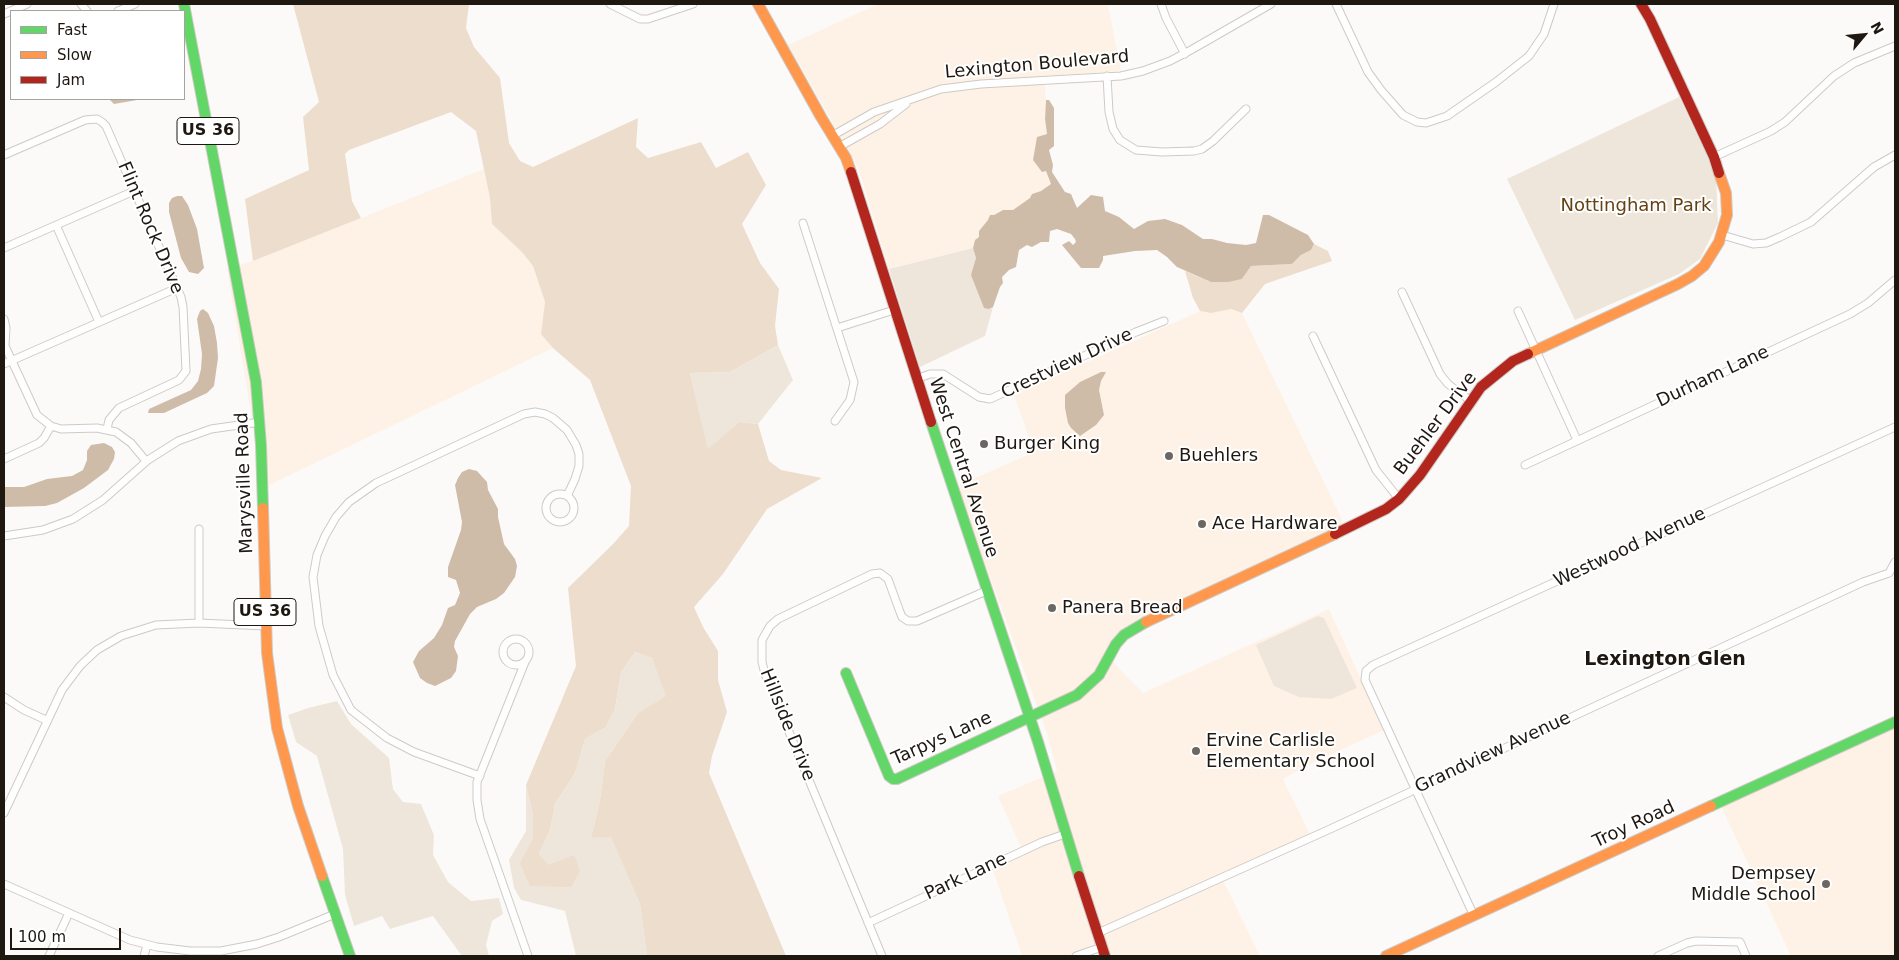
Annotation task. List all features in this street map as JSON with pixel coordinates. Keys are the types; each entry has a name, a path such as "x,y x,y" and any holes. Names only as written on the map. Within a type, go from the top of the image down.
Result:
{"main road":[{"name":"Marysville Road","path":"184,4 249,340 260,422 268,674 280,744 298,806 350,956"},
{"name":"West Central Avenue","path":"758,4 851,171 916,379 1029,718 1104,952"},
{"path":"1641,4 1650,19 1714,157 1726,193 1727,215 1722,235"},
{"name":"Buehler Drive","path":"1029,718 1084,690 1099,675 1116,644 1132,629 1369,518 1399,499 1420,475 1481,387 1499,371 1513,361 1688,279 1704,266 1722,235"},
{"name":"Tarpys Lane","path":"846,673 889,776 893,779 897,779 1029,718"},
{"name":"Troy Road","path":"1386,956 1895,722"}],"street":[{"path":"13,10 27,4"},
{"path":"120,10 135,4"},
{"path":"610,4 635,17 648,19 693,4"},
{"path":"1161,4 1166,18 1185,54"},
{"name":"Lexington Boulevard","path":"832,136 874,112 930,92 957,86 1107,76 1142,71 1185,54 1271,4"},
{"path":"1336,4 1378,86 1403,115 1411,120 1426,123 1447,116 1524,60 1544,34 1554,4"},
{"path":"1714,157 1772,131 1785,122 1834,76 1854,63 1895,46"},
{"path":"1107,76 1109,112 1113,129 1120,140 1136,150 1162,152 1202,149 1246,110"},
{"name":"Lexington Boulevard","path":"839,147 880,124 910,100"},
{"name":"Flint Rock Drive","path":"4,155 85,120 96,120 106,126 177,288 183,307 186,371 179,380 119,408 110,420 107,429"},
{"path":"1722,235 1753,244 1766,243 1780,237 1811,222 1874,167 1895,155"},
{"path":"4,248 134,191"},
{"path":"803,223 854,382 850,400 835,421"},
{"path":"56,225 99,322"},
{"name":"Durham Lane","path":"1525,465 1850,314 1868,303 1895,280"},
{"path":"4,364 177,288"},
{"path":"1402,292 1444,380 1472,401"},
{"path":"837,328 894,310"},
{"path":"1518,311 1577,440"},
{"path":"4,319 6,346 33,408 44,421 51,426 71,430 107,429 124,437 146,461"},
{"name":"Crestview Drive","path":"916,379 930,374 943,374 979,397 990,399 1164,321"},
{"path":"1313,336 1376,470 1399,499"},
{"path":"480,776 414,752 387,738 351,710 334,676 320,626 315,602 313,577 316,555 336,517 350,502 376,483 524,414 535,412 553,418 567,430 576,445 579,454 579,466 576,479 566,496"},
{"path":"4,536 43,530 73,519 103,500 146,461 162,450 194,434 228,425 260,422"},
{"path":"4,459 39,443 51,426"},
{"name":"Westwood Avenue","path":"1416,789 1365,680 1366,671 1373,665 1895,427"},
{"path":"199,529 199,623"},
{"path":"1892,575 1895,562"},
{"name":"Hillside Drive","path":"882,956 765,674 761,652 764,634 778,619 872,574 880,573 888,580 900,612 908,621 917,621 986,592"},
{"name":"Grandview Avenue","path":"1098,933 1121,925 1863,582 1892,575"},
{"path":"4,813 46,720 69,678 85,661 108,643 156,624 199,623 266,626"},
{"path":"525,662 477,782 477,800 480,819 528,956"},
{"path":"4,697 24,710 46,720"},
{"path":"1416,789 1474,916"},
{"name":"Park Lane","path":"868,923 1065,834"},
{"path":"4,884 130,940 147,945 197,952 238,948 279,937 335,914"},
{"path":"48,956 69,913"},
{"path":"1658,956 1696,941 1710,943 1740,942 1746,956"},
{"path":"144,956 147,945"},
{"path":"1076,956 1104,952"}],"shaded area":[{"path":"293,4 469,4 466,28 474,47 500,78 509,143 520,161 533,167 638,118 636,147 648,158 701,142 716,168 748,152 766,185 742,224 760,263 779,289 775,326 778,345 730,372 690,373 708,449 739,422 758,424 769,461 781,470 822,478 767,509 723,574 694,607 703,627 718,651 718,680 727,712 712,756 709,773 786,956 647,956 640,904 611,837 591,838 600,800 605,761 638,713 666,696 652,658 635,652 621,672 615,709 606,727 585,739 575,773 555,804 550,830 539,854 548,865 574,855 580,871 571,887 530,886 520,863 533,838 533,815 526,785 576,666 568,588 629,526 631,486 590,380 553,348 541,334 545,302 533,266 522,252 492,224 490,198 476,131 451,112 349,150 345,154 352,201 361,218 253,261 245,199 309,170 303,117 319,102"},
{"path":"878,4 1108,4 1121,71 1044,76 1047,134 1046,171 1051,184 1041,191 1032,194 1030,198 1013,210 1003,210 994,215 979,231 979,237 975,240 973,248 889,269 858,167 788,45"},
{"path":"110,100 137,100 114,104"},
{"path":"1046,100 1049,100 1054,108 1054,146 1049,150 1053,165 1052,172 1065,192 1071,194 1077,208 1091,195 1103,197 1105,211 1119,217 1134,229 1148,221 1165,219 1182,225 1203,239 1246,245 1256,243 1263,215 1269,215 1308,235 1314,244 1311,250 1301,255 1292,264 1251,266 1242,279 1228,282 1211,282 1177,267 1157,250 1103,256 1099,268 1081,268 1062,245 1069,241 1073,245 1076,242 1075,239 1071,234 1057,229 1050,231 1049,242 1041,242 1032,247 1027,245 1019,250 1016,267 1009,270 1002,277 1003,283 993,307 989,309 984,308 971,275 976,258 973,248 975,240 979,237 979,231 990,215 1003,210 1013,210 1030,198 1032,194 1041,191 1051,184 1046,171 1042,172 1033,160 1037,137 1047,134 1045,119"},
{"path":"484,169 490,198 492,224 522,252 533,266 545,302 542,334 553,348 257,491 255,437 227,269 253,261"},
{"path":"182,196 188,205 197,229 204,268 198,274 189,272 181,258 169,212 169,203 172,198"},
{"path":"1314,244 1328,251 1332,261 1265,284 1242,313 1231,309 1211,313 1200,311 1193,298 1185,271 1211,282 1242,279 1251,266 1292,264 1301,255 1311,250"},
{"path":"203,309 208,313 214,326 217,343 218,358 214,386 207,393 164,413 148,413 149,409 191,390 198,381 202,354 197,319 200,311"},
{"path":"1231,309 1242,313 1348,532 1140,628 1124,640 1111,660 1143,693 1329,609 1384,730 1283,779 1310,834 1220,874 1260,956 1099,956 1098,952 1086,956 1022,956 993,870 1024,855 998,796 1057,771 1048,736 957,486 1034,452 1014,395 1200,311 1211,313"},
{"path":"1101,372 1106,372 1099,390 1104,415 1096,425 1080,436 1068,423 1065,395 1080,382"},
{"path":"104,443 112,447 115,452 114,459 108,470 84,488 57,503 45,506 4,507 4,487 24,487 47,479 72,476 83,470 87,460 87,451 91,445"},
{"path":"469,469 477,471 487,482 488,490 498,509 504,544 515,559 517,566 515,577 504,593 496,599 477,607 470,614 455,641 454,647 458,656 456,671 451,678 435,686 420,678 413,662 419,651 434,638 442,625 448,608 455,605 460,593 456,580 448,577 448,567 462,522 455,485 462,472"},
{"name":"Dempsey Middle School","path":"1895,725 1895,956 1791,956 1720,804"}],"green space":[{"name":"Nottingham Park","path":"1679,97 1716,175 1718,223 1700,259 1679,274 1575,320 1507,179"},
{"path":"973,248 976,258 974,269 989,309 993,307 985,336 920,367 889,269"},
{"path":"778,345 793,380 758,424 739,422 708,450 690,373 730,372"},
{"path":"1318,616 1324,618 1357,688 1331,699 1299,697 1274,686 1256,645"},
{"path":"635,652 652,658 667,696 638,713 605,761 600,800 591,838 611,836 640,904 647,956 576,956 565,911 521,900 514,888 509,860 526,831 526,785 533,815 533,838 521,863 547,865 539,854 550,830 555,804 575,773 585,739 606,727 615,709 621,672"},
{"path":"337,701 351,724 389,758 393,789 403,802 421,804 434,835 433,855 448,882 471,901 499,898 503,914 492,921 486,945 489,956 462,956 433,916 390,929 382,916 354,926 345,895 343,849 317,756 296,742 288,715"}],"traffic: fast":[{"path":"184,4 256,382 263,508"},
{"path":"931,422 1038,742 1079,876"},
{"path":"846,673 889,776 897,779 1077,695 1099,675 1116,644 1124,635 1146,622"},
{"path":"1711,806 1895,722"},
{"path":"322,876 350,956"}],"traffic: slow":[{"path":"758,4 846,158 851,172"},
{"path":"1528,354 1678,284 1704,266 1719,242 1727,215 1726,193 1719,173"},
{"path":"263,508 267,653 277,728 298,806 322,876"},
{"path":"1146,622 1335,534"},
{"path":"1386,956 1711,806"}],"traffic: jam":[{"path":"1641,4 1650,19 1714,157 1719,173"},
{"path":"851,172 931,422"},
{"path":"1335,534 1386,509 1399,499 1420,475 1481,387 1513,361 1528,354"},
{"path":"1079,876 1105,956"}],"place":[{"name":"Burger King","path":"984,444"},
{"name":"Buehlers","path":"1169,456"},
{"name":"Ace Hardware","path":"1202,524"},
{"name":"Panera Bread","path":"1052,608"},
{"name":"Ervine Carlisle Elementary School","path":"1196,751"},
{"name":"Dempsey Middle School","path":"1826,884"}],"district":[{"name":"Lexington Glen","path":"1665,660"}]}
